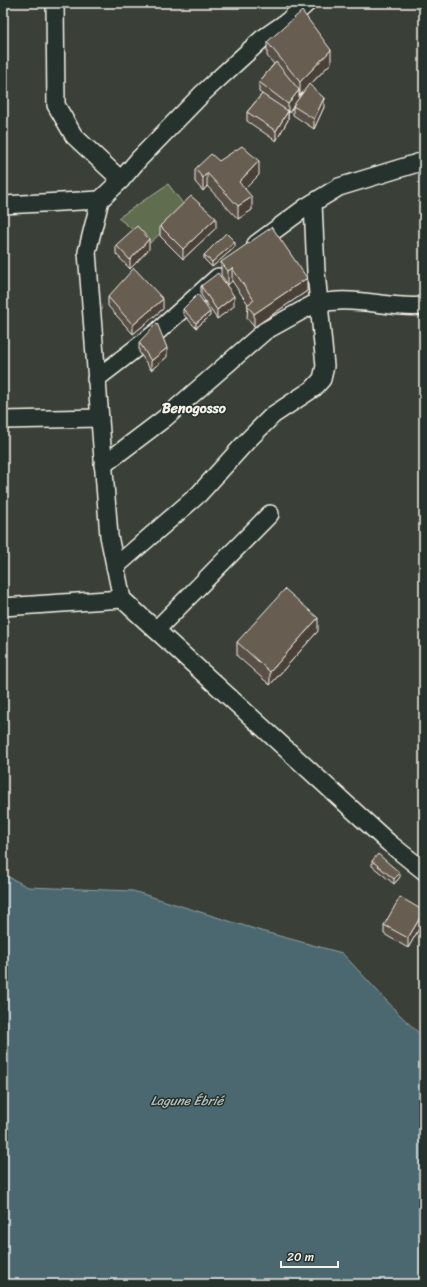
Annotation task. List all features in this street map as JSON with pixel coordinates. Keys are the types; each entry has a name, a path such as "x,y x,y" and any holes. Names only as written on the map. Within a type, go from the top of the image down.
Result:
{"street":[{"path":"55,3 56,106 74,136 120,180"},
{"path":"307,3 288,21 262,39 203,93 100,200 87,252 109,536 122,599 383,838 424,871"},
{"path":"244,254 313,202 339,186 424,161"},
{"path":"3,204 100,200"},
{"path":"115,567 199,494 247,441 273,415 314,388 322,379 325,366 316,272 313,202"},
{"path":"96,379 157,332 228,268"},
{"path":"103,465 165,418 265,332 320,302 353,300 393,306 424,306"},
{"path":"3,420 100,418"},
{"path":"156,630 270,514"},
{"path":"3,607 122,599"}],"green space":[{"path":"168,184 187,209 150,243 118,218"}],"water":[{"name":"Lagune Ébrié","path":"3,874 28,887 133,891 261,931 342,953 400,1015 424,1038 424,1284 3,1284"}],"building":[{"path":"302,11 331,50 300,82 267,42"},
{"path":"276,62 299,90 288,104 259,82"},
{"path":"309,84 324,98 314,119 293,106"},
{"path":"262,94 288,111 276,131 247,112"},
{"path":"242,146 259,161 239,182 252,197 238,206 207,173 203,178 195,169 211,154 219,161"},
{"path":"191,196 216,218 183,249 160,226"},
{"path":"137,226 149,239 130,260 116,245"},
{"path":"272,227 307,278 254,314 247,305 254,300 232,268 228,271 221,262"},
{"path":"226,233 235,242 212,262 204,255"},
{"path":"134,268 163,299 133,325 108,297"},
{"path":"218,273 234,296 217,310 201,286"},
{"path":"198,294 210,312 196,323 183,309"},
{"path":"157,323 167,348 151,361 139,342"},
{"path":"285,589 318,618 270,672 237,642"},
{"path":"378,854 400,873 394,879 372,861"},
{"path":"400,897 424,911 408,938 384,925"}],"district":[{"name":"Benogosso","path":"194,408"}]}
